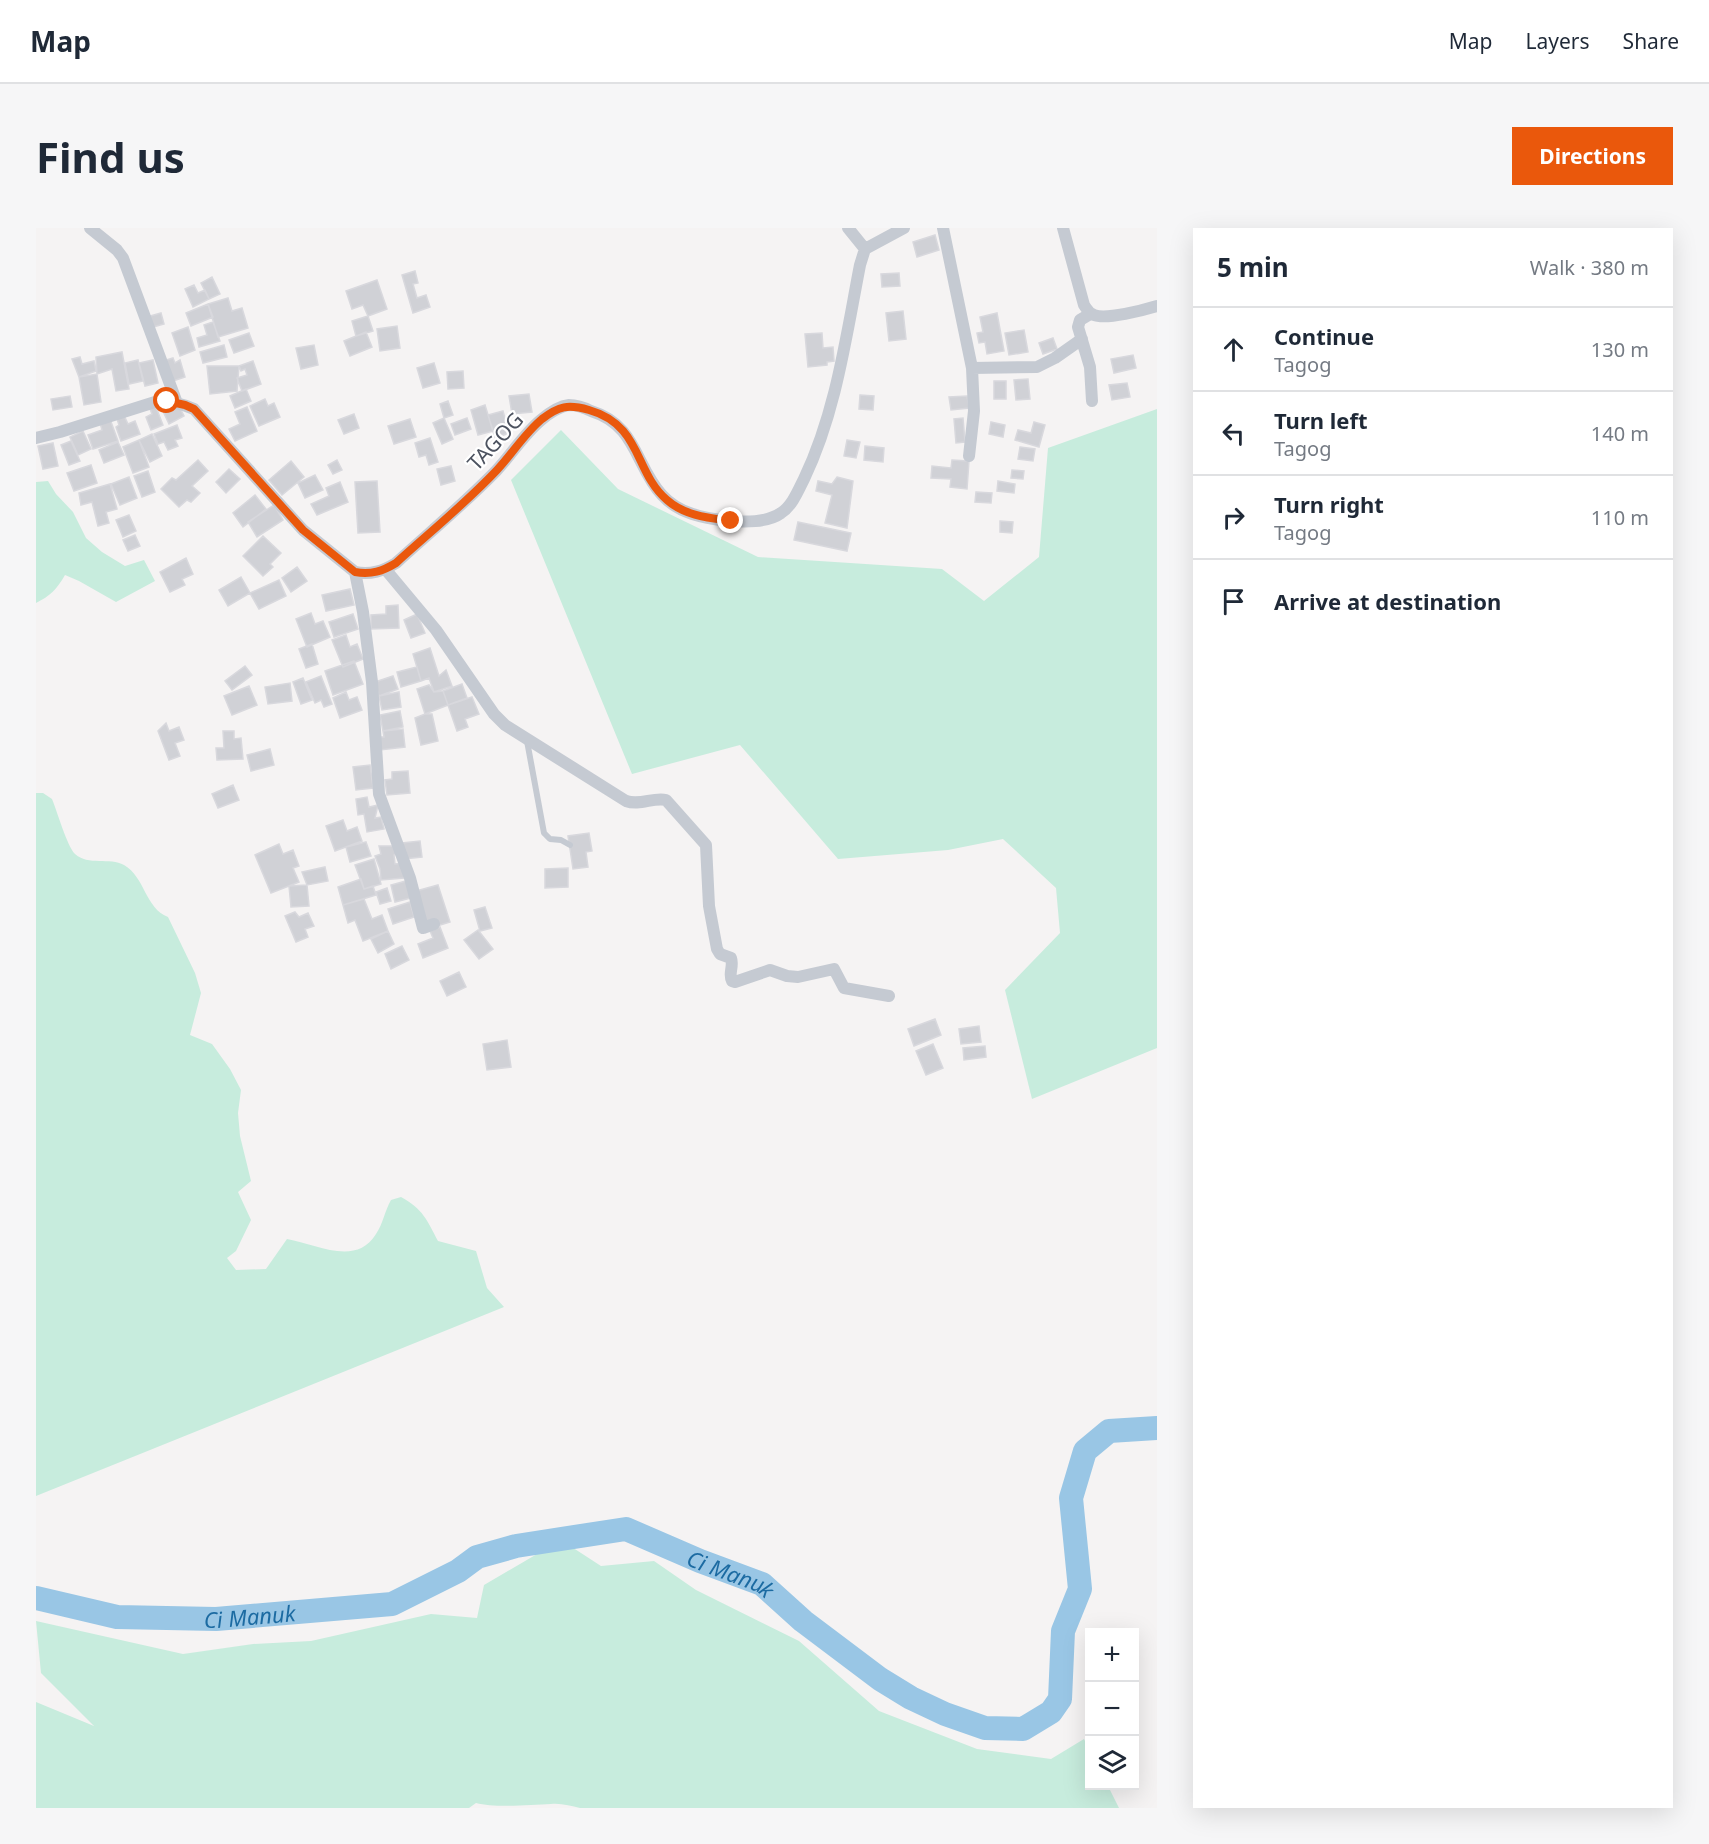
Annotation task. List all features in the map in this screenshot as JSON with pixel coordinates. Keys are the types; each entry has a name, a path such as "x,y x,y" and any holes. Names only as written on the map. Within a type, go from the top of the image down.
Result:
{"street":[{"path":"90,228 117,250 123,258 177,403"},
{"path":"848,228 865,249 904,228"},
{"path":"943,228 972,368 974,411 969,456"},
{"path":"1063,228 1084,305 1090,314 1101,317 1157,306"},
{"name":"TAGOG","path":"386,570 495,471 541,420 569,405 595,411 627,435 660,492 674,505 696,516 731,521 762,520 782,513 797,494 816,453 834,394 865,249"},
{"path":"1090,314 1078,323 1090,367 1092,401"},
{"path":"972,368 1037,367 1055,358 1082,339"},
{"path":"36,438 155,402 177,403 194,409 303,530 355,572 364,574 386,570 436,630 494,714 505,725 626,801 634,803 666,800 704,841 709,906 717,949 720,954 731,958 734,963 730,978 732,981 770,970 798,977 834,969 844,988 889,996"},
{"path":"355,572 372,682 380,794 410,879 423,928 434,924"}],"lane":[{"path":"526,737 544,833 550,839 561,840 570,845"}],"green space":[{"path":"1157,409 1157,1048 1032,1099 1005,990 1060,933 1056,888 1003,839 948,850 838,859 740,745 632,774 511,480 561,430 618,489 758,557 942,569 984,601 1039,557 1048,448"},
{"path":"48,481 56,494 73,512 86,538 102,552 125,566 144,560 155,581 116,602 65,575 53,592 36,603 36,482"},
{"path":"36,793 43,793 52,799 75,854 86,860 118,863 131,870 154,907 168,917 195,973 201,993 190,1035 212,1044 230,1069 241,1090 238,1113 240,1136 251,1181 238,1192 251,1220 236,1251 227,1258 236,1270 266,1269 287,1239 335,1251 358,1249 368,1244 376,1234 391,1200 401,1197 419,1211 438,1241 476,1251 487,1288 504,1307 36,1496"},
{"path":"561,1540 601,1566 654,1561 696,1590 799,1641 879,1711 977,1749 1051,1759 1084,1739 1085,1790 1110,1790 1119,1808 580,1808 558,1804 502,1806 476,1803 469,1808 36,1808 36,1702 94,1726 41,1673 36,1621 183,1654 253,1644 311,1641 431,1614 477,1618 484,1585"}],"building":[{"path":"935,235 939,250 917,257 913,242"},
{"path":"415,271 418,283 413,284 417,298 426,295 430,307 413,313 402,275"},
{"path":"899,273 900,286 882,287 881,274"},
{"path":"212,277 220,294 209,299 201,283"},
{"path":"377,280 387,309 368,316 363,305 352,309 346,291"},
{"path":"194,285 198,293 205,290 209,299 193,307 185,289"},
{"path":"228,298 232,311 242,308 248,328 218,337 208,304"},
{"path":"208,304 213,317 191,326 186,313"},
{"path":"903,311 906,339 889,341 886,313"},
{"path":"161,313 164,324 153,327 150,316"},
{"path":"997,313 1004,351 987,354 985,342 979,343 977,333 983,332 980,317"},
{"path":"368,316 373,331 356,336 352,321"},
{"path":"213,322 220,341 199,347 197,338 207,335 204,325"},
{"path":"397,326 400,348 380,351 377,329"},
{"path":"188,327 195,350 180,356 172,333"},
{"path":"1024,330 1028,352 1009,355 1005,333"},
{"path":"366,332 372,347 350,356 344,341"},
{"path":"249,333 254,346 234,353 229,340"},
{"path":"822,333 823,348 833,347 834,361 827,362 827,365 808,367 805,334"},
{"path":"1053,338 1057,349 1043,354 1039,343"},
{"path":"224,345 227,357 203,363 200,352"},
{"path":"314,345 318,365 301,369 296,348"},
{"path":"122,352 129,389 116,391 112,369 97,374 96,357"},
{"path":"1133,355 1136,368 1114,373 1111,359"},
{"path":"80,357 82,364 94,361 96,371 79,377 72,359"},
{"path":"173,358 175,363 180,360 185,377 170,382 163,361"},
{"path":"138,360 143,381 129,384 125,363"},
{"path":"153,360 158,383 145,386 139,363"},
{"path":"253,361 261,384 242,391 237,378 247,375 245,369 241,371 239,366"},
{"path":"434,363 440,383 423,388 417,368"},
{"path":"207,366 239,366 237,391 210,394"},
{"path":"463,371 464,388 448,389 447,372"},
{"path":"97,374 101,402 84,405 79,377"},
{"path":"1028,379 1030,399 1016,400 1014,380"},
{"path":"994,381 1006,381 1006,399 994,399"},
{"path":"1127,383 1130,397 1112,400 1109,385"},
{"path":"246,389 251,401 235,408 230,396"},
{"path":"529,394 532,412 512,414 509,396"},
{"path":"860,395 874,396 873,410 859,409"},
{"path":"70,396 72,407 53,410 51,399"},
{"path":"967,396 969,408 951,410 949,397"},
{"path":"265,399 268,406 274,403 280,417 259,426 250,406"},
{"path":"448,401 453,415 444,418 440,404"},
{"path":"168,404 170,410 179,406 184,416 169,424 161,407"},
{"path":"485,405 493,431 478,435 471,410"},
{"path":"156,407 163,425 151,430 146,417 152,414 150,409"},
{"path":"247,407 257,431 235,441 229,429 240,424 235,412"},
{"path":"503,411 509,433 495,438 488,415"},
{"path":"123,413 128,424 135,421 140,434 121,441 116,427 119,425 116,416"},
{"path":"354,414 359,428 344,434 338,420"},
{"path":"444,418 453,439 442,444 433,423"},
{"path":"467,418 471,429 455,435 451,424"},
{"path":"963,418 965,442 956,443 954,419"},
{"path":"110,419 118,441 93,449 88,435 102,430 100,423"},
{"path":"410,419 416,437 394,444 388,426"},
{"path":"991,422 1005,425 1003,437 989,434"},
{"path":"1034,422 1045,425 1039,447 1015,440 1018,430 1031,433"},
{"path":"177,425 182,438 175,440 178,446 168,450 164,442 158,444 154,434"},
{"path":"83,431 91,449 78,455 70,437"},
{"path":"152,434 162,456 150,462 139,440"},
{"path":"430,438 438,462 429,465 426,455 419,457 415,443"},
{"path":"139,440 149,467 133,473 123,447"},
{"path":"847,440 860,442 856,458 844,456"},
{"path":"71,441 80,461 69,465 61,445"},
{"path":"118,442 124,455 104,463 99,450"},
{"path":"53,443 58,466 43,469 38,446"},
{"path":"865,446 884,448 883,462 864,460"},
{"path":"1020,447 1035,449 1033,461 1018,459"},
{"path":"198,460 208,471 192,486 200,493 191,502 187,500 179,507 161,489 172,478 176,480"},
{"path":"337,460 342,470 333,474 328,465"},
{"path":"952,460 969,461 967,489 950,487 951,479 931,478 932,466 951,468"},
{"path":"291,461 304,477 282,495 269,480"},
{"path":"91,465 97,483 74,491 67,473"},
{"path":"451,466 455,481 441,485 437,469"},
{"path":"229,469 240,479 226,493 216,482"},
{"path":"1012,470 1024,471 1023,479 1011,478"},
{"path":"148,471 155,492 142,497 134,476"},
{"path":"315,475 323,490 305,498 298,483"},
{"path":"129,477 137,498 120,505 111,484"},
{"path":"837,477 853,481 847,528 825,523 832,495 816,491 818,481 832,484"},
{"path":"377,481 380,532 358,533 355,482"},
{"path":"998,481 1015,484 1014,493 997,491"},
{"path":"340,482 348,502 317,515 311,504 329,496 326,488"},
{"path":"110,484 117,509 106,512 109,523 98,526 92,502 81,505 79,493"},
{"path":"976,492 992,493 991,503 975,502"},
{"path":"255,495 266,509 243,527 233,513"},
{"path":"274,505 283,520 257,537 248,522"},
{"path":"129,515 136,531 123,537 116,520"},
{"path":"1000,521 1013,522 1012,533 1000,532"},
{"path":"798,522 851,533 847,551 794,540"},
{"path":"135,535 140,546 128,551 123,540"},
{"path":"263,536 281,553 270,564 273,567 263,576 243,556"},
{"path":"186,558 193,574 182,579 185,585 170,592 160,572"},
{"path":"297,567 307,581 291,592 282,578"},
{"path":"241,577 250,593 228,606 219,590"},
{"path":"279,580 286,596 259,609 250,593"},
{"path":"350,589 354,605 326,611 322,595"},
{"path":"398,605 399,628 371,629 371,615 386,614 386,606"},
{"path":"311,613 315,624 323,621 330,637 307,647 296,619"},
{"path":"353,614 358,629 334,637 329,622"},
{"path":"417,614 425,633 411,638 404,620"},
{"path":"346,635 350,647 357,644 363,659 343,667 332,640"},
{"path":"312,644 318,664 306,668 299,649"},
{"path":"430,648 439,676 446,670 452,686 434,692 429,678 421,681 413,654"},
{"path":"354,661 363,684 333,695 325,671"},
{"path":"245,666 252,675 232,690 225,681"},
{"path":"417,667 421,681 401,687 397,672"},
{"path":"321,676 332,704 324,707 321,700 315,703 306,682"},
{"path":"393,676 398,689 379,696 375,682"},
{"path":"303,678 312,700 301,704 293,682"},
{"path":"290,683 292,701 268,704 265,687"},
{"path":"462,684 467,698 448,705 443,691"},
{"path":"429,685 434,692 443,691 448,705 425,714 417,689"},
{"path":"249,686 257,705 232,715 224,696"},
{"path":"346,692 349,700 357,697 362,710 340,718 333,698"},
{"path":"399,692 401,707 382,710 379,696"},
{"path":"472,697 479,714 465,719 468,727 457,731 448,705"},
{"path":"400,711 403,727 383,731 380,715"},
{"path":"432,714 438,741 421,745 415,718"},
{"path":"166,723 169,731 179,727 184,740 175,743 180,756 169,760 158,731"},
{"path":"403,729 405,747 380,750 379,737 384,737 383,731"},
{"path":"223,731 234,731 234,739 241,738 243,759 217,760 216,748 224,748"},
{"path":"270,749 274,765 251,771 247,755"},
{"path":"370,765 373,788 356,790 353,767"},
{"path":"408,771 410,793 387,795 385,780 392,779 392,772"},
{"path":"233,785 239,800 218,808 212,794"},
{"path":"367,797 369,807 378,805 375,818 381,817 384,829 367,832 364,814 358,815 356,799"},
{"path":"343,820 347,831 357,827 362,841 335,851 326,826"},
{"path":"589,833 592,851 586,852 588,867 573,869 568,836"},
{"path":"420,841 422,857 404,859 402,843"},
{"path":"366,842 371,856 350,862 346,847"},
{"path":"279,844 283,854 293,850 299,866 293,868 299,882 271,893 255,855"},
{"path":"379,846 396,846 399,853 394,855 395,864 403,863 404,878 381,880 375,856 381,854"},
{"path":"374,859 381,884 364,889 355,865"},
{"path":"325,867 328,881 307,885 302,872"},
{"path":"568,868 568,887 545,888 545,869"},
{"path":"361,879 364,889 373,886 376,895 343,905 338,887"},
{"path":"406,881 411,898 395,902 391,885"},
{"path":"307,885 309,906 291,907 289,886"},
{"path":"438,885 450,922 427,929 416,891"},
{"path":"387,888 391,901 380,904 376,892"},
{"path":"364,899 372,919 382,915 388,931 363,941 355,920 348,923 343,905"},
{"path":"410,902 414,917 393,924 388,909"},
{"path":"485,907 492,928 480,931 474,910"},
{"path":"295,912 299,917 308,913 314,926 305,929 308,937 296,942 285,916"},
{"path":"440,927 448,948 423,958 418,944 433,938 430,931"},
{"path":"478,930 493,949 479,959 464,940"},
{"path":"388,931 394,944 378,953 371,939"},
{"path":"402,946 409,960 391,969 385,954"},
{"path":"459,972 466,987 447,996 440,981"},
{"path":"935,1019 941,1035 914,1046 908,1029"},
{"path":"979,1026 981,1042 961,1044 959,1029"},
{"path":"507,1040 511,1067 487,1070 483,1044"},
{"path":"933,1044 943,1068 926,1075 916,1051"},
{"path":"985,1046 986,1057 964,1060 963,1048"}],"waterway":[{"name":"Ci Manuk","path":"36,1598 117,1617 216,1619 392,1604 458,1571 477,1557 516,1546 626,1529 700,1561 762,1584 803,1621 880,1679 911,1698 945,1714 985,1728 1023,1729 1051,1712 1060,1699 1063,1631 1080,1589 1071,1498 1085,1451 1109,1431 1157,1428"}],"route":[{"path":"167,401 194,409 303,530 355,572 364,574 386,570 396,563 495,471 541,420 569,405 595,411 619,427 637,450 652,481 667,500 696,516 731,521"}]}
